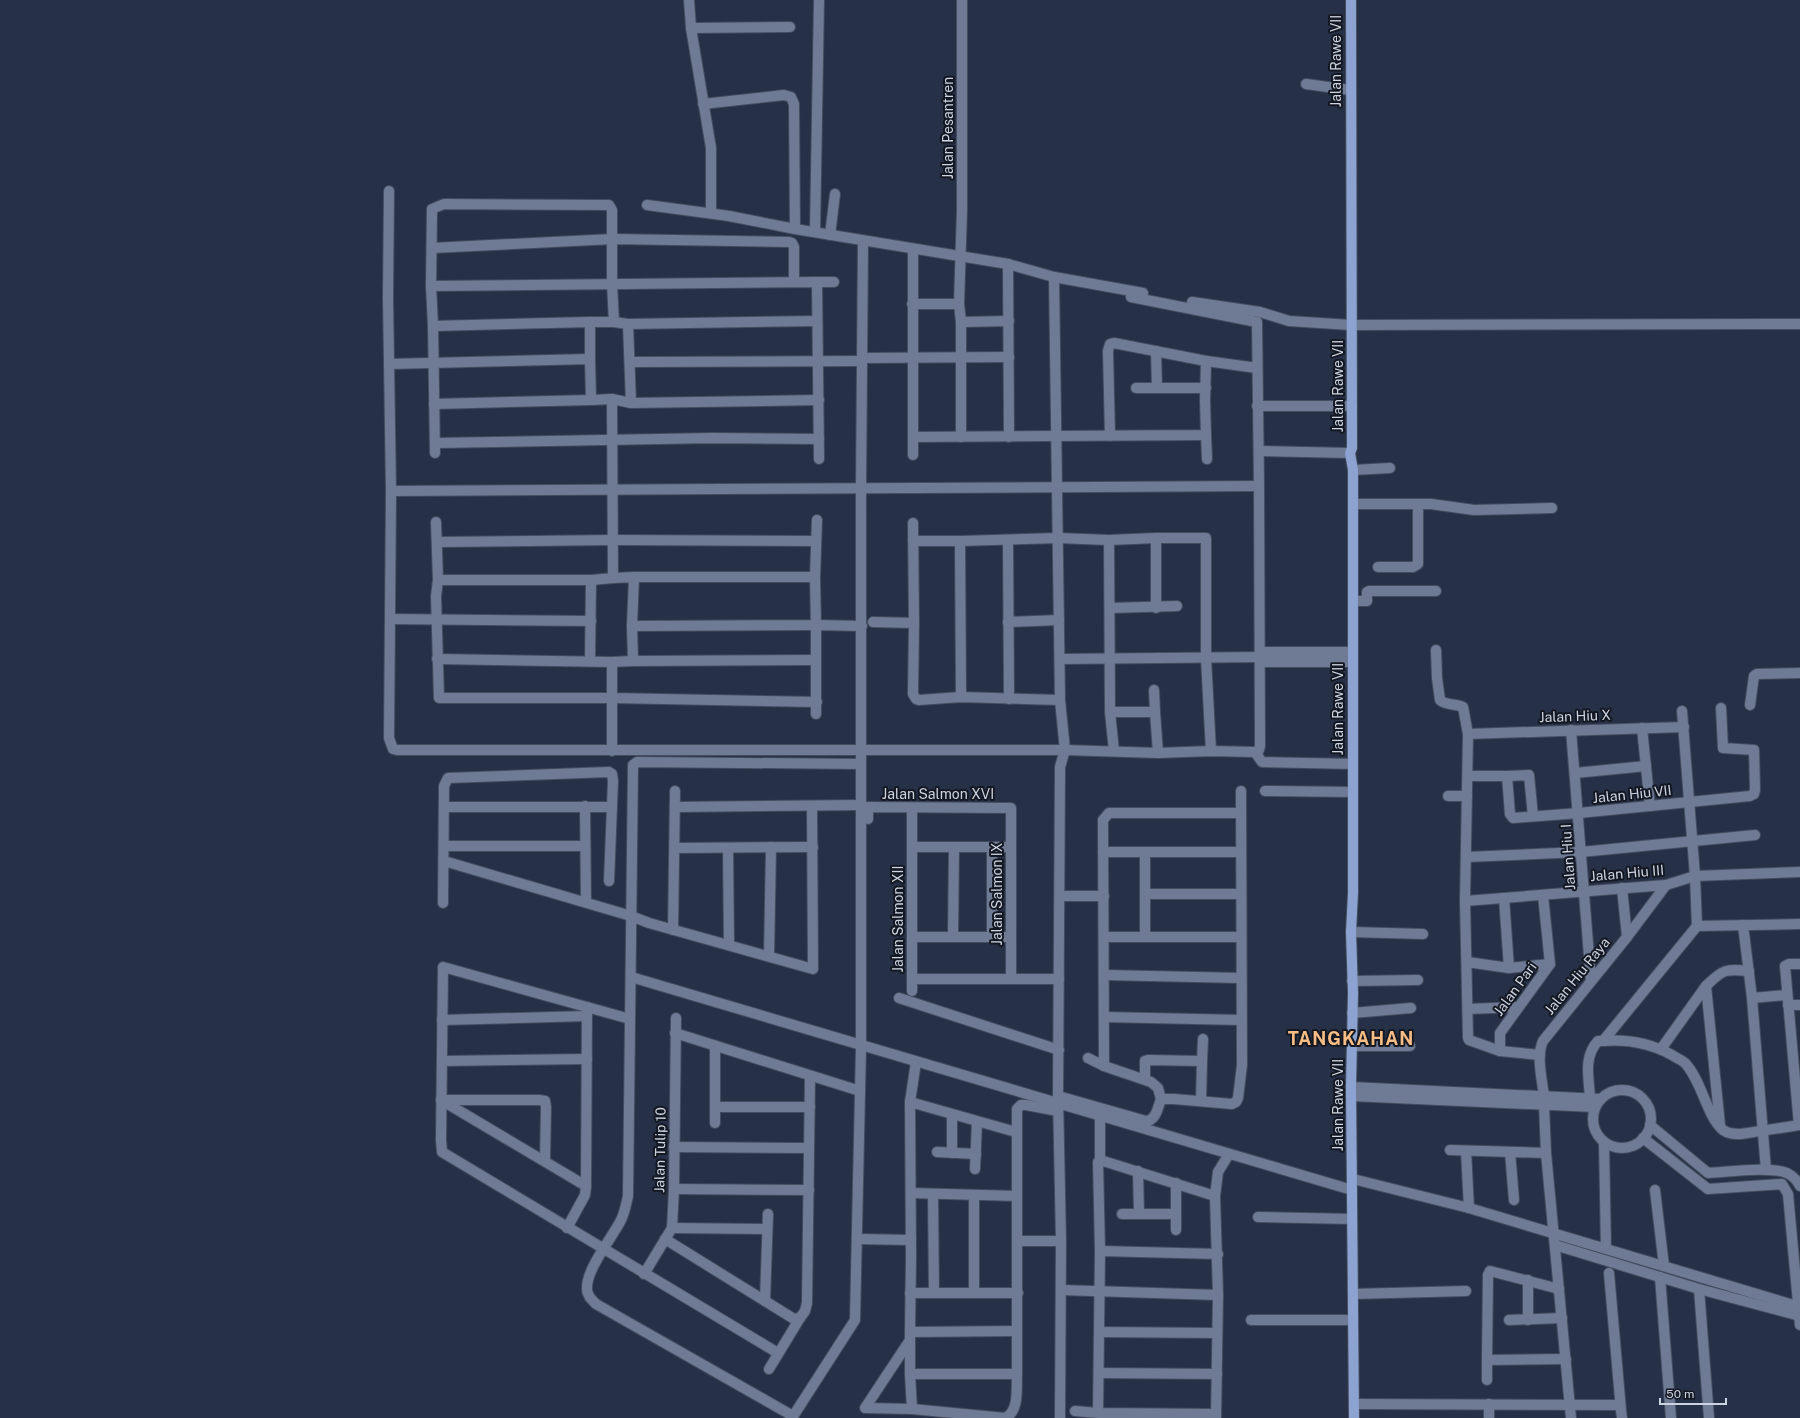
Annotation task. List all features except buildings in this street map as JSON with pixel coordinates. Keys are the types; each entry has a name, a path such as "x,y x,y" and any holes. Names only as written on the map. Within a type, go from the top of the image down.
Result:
{"main road":[{"name":"Jalan Rawe VII","path":"1351,0 1350,90 1352,448 1350,453 1353,504 1353,893 1350,932 1352,981 1351,1092 1354,1418"}],"street":[{"path":"689,0 691,28 712,156 711,213"},
{"path":"815,232 820,0"},
{"name":"Jalan Pesantren","path":"961,437 960,304 962,0"},
{"path":"691,28 790,27"},
{"path":"1306,84 1350,90"},
{"path":"703,104 784,95 791,97 794,104 795,229"},
{"path":"389,191 391,491 389,738 392,749 407,751 1065,750 1158,753 1211,751 1255,752 1260,746 1259,451 1256,320 1131,297"},
{"path":"830,235 835,194"},
{"path":"614,322 612,283 612,210 609,205 444,204 432,209 431,286 435,448 612,439 819,439"},
{"path":"647,205 711,213 863,241 1008,264 1054,277 1192,302 1260,312 1289,322 1351,325 1800,324"},
{"path":"432,248 613,239 791,242 794,246 794,282"},
{"path":"861,764 634,763 633,766 628,1196 621,1220 590,1274 587,1288 588,1295 596,1304 792,1417 855,1320 861,1046 861,854 865,806 861,488 863,241"},
{"path":"913,248 913,456"},
{"path":"1008,264 1009,437"},
{"path":"1054,277 1060,700 1065,750 1060,767 1060,1050 1058,1104 1061,1241 1060,1418"},
{"path":"817,282 819,459"},
{"path":"431,286 612,283 834,282"},
{"path":"912,304 960,304"},
{"path":"433,326 590,322 614,322 628,324 817,321"},
{"path":"961,322 1009,321"},
{"path":"590,322 592,400"},
{"path":"628,324 631,403"},
{"path":"1110,436 1108,351 1110,344 1114,343 1206,361 1257,368"},
{"path":"1156,351 1156,388"},
{"path":"630,362 819,361 1009,357"},
{"path":"389,364 590,359"},
{"path":"1206,361 1206,459"},
{"path":"1136,388 1206,388"},
{"path":"434,404 612,399 631,403 819,400"},
{"path":"612,399 614,540 613,578"},
{"path":"1257,406 1352,406"},
{"path":"913,437 1206,435"},
{"path":"1259,451 1350,453"},
{"path":"1352,470 1390,468"},
{"path":"391,491 1259,486"},
{"path":"1353,504 1439,505 1474,510 1552,508"},
{"path":"1378,567 1413,567 1418,564 1418,504"},
{"path":"816,714 815,577 817,520"},
{"path":"436,522 438,580 436,596 438,696 442,699 612,698 817,702"},
{"path":"913,523 914,697 919,700 961,698 1060,700"},
{"path":"914,541 1058,538 1109,540 1206,538 1206,658 1211,751"},
{"path":"1156,538 1156,608"},
{"path":"437,542 614,540 816,541"},
{"path":"1008,540 1009,699"},
{"path":"1109,540 1110,712 1114,751"},
{"path":"960,541 961,698"},
{"path":"438,580 591,580 634,577 815,577"},
{"path":"633,661 632,626 634,577"},
{"path":"590,662 591,580"},
{"path":"1353,601 1367,601 1367,592 1369,591 1436,591"},
{"path":"1110,608 1156,608 1177,606"},
{"path":"390,619 436,618 591,621"},
{"path":"1008,622 1059,620"},
{"path":"873,622 914,623"},
{"path":"632,626 834,624 862,626"},
{"path":"1436,650 1436,678 1440,700 1444,704 1459,705 1463,707 1468,734 1465,901 1468,1009 1467,1033 1469,1040 1500,1051 1540,1055"},
{"path":"1060,659 1352,657"},
{"path":"437,659 590,662 816,660"},
{"path":"612,662 612,751"},
{"path":"1750,705 1754,676 1757,674 1800,673"},
{"path":"1154,690 1154,712 1158,753"},
{"name":"Jalan Hiu VII","path":"1508,776 1510,817 1578,813 1750,796 1754,794 1755,790 1754,750 1723,748 1721,708"},
{"path":"1603,1041 1696,926 1696,876 1682,711"},
{"path":"1110,712 1154,712"},
{"name":"Jalan Hiu X","path":"1468,734 1684,727"},
{"path":"1642,728 1650,806"},
{"name":"Jalan Hiu I","path":"1571,730 1590,981"},
{"path":"864,751 861,764 865,806"},
{"path":"1255,752 1262,762 1352,764"},
{"path":"1575,773 1646,766"},
{"path":"443,903 444,786 448,778 609,772 612,774 612,807 609,881"},
{"path":"1468,776 1529,775 1534,816"},
{"path":"673,930 676,807 675,791"},
{"path":"1162,1099 1232,1104 1236,1102 1238,1098 1242,1065 1241,791"},
{"path":"1265,791 1352,792"},
{"path":"1448,796 1467,796"},
{"path":"585,806 586,902"},
{"path":"444,861 586,902 673,930 813,969 812,806"},
{"name":"Jalan Salmon XVI","path":"676,807 865,806 912,808 1011,808"},
{"path":"444,807 612,807"},
{"name":"Jalan Salmon XII","path":"912,808 912,979 1059,979"},
{"name":"Jalan Salmon IX","path":"1011,808 1011,979"},
{"path":"1104,1066 1103,820 1109,813 1241,813"},
{"path":"1466,857 1581,852 1755,835"},
{"path":"444,846 585,846"},
{"path":"769,956 771,847"},
{"path":"675,848 813,847"},
{"path":"912,847 1011,847"},
{"path":"954,847 954,937"},
{"path":"992,847 992,937"},
{"path":"728,848 729,945"},
{"path":"1103,852 1241,852"},
{"path":"1145,852 1145,937"},
{"name":"Jalan Hiu III","path":"1465,901 1666,885 1696,876 1800,872"},
{"name":"Jalan Hiu Raya","path":"1571,1418 1546,1153 1540,1047 1543,1041 1627,937 1666,885"},
{"path":"1622,888 1627,937"},
{"path":"1145,894 1241,894"},
{"name":"Jalan Pari","path":"1500,1051 1500,1033 1550,964 1543,894"},
{"path":"1060,896 1104,896"},
{"path":"1504,898 1509,968"},
{"path":"1696,926 1800,924"},
{"path":"1743,925 1752,998 1766,1170"},
{"path":"1350,932 1422,934"},
{"path":"912,937 1011,938"},
{"path":"1104,937 1241,937"},
{"path":"1467,962 1509,968 1550,964"},
{"path":"1590,1098 1588,1061 1590,1049 1598,1041 1633,1041 1662,1049 1684,1062 1696,1078 1710,1111 1720,1127 1731,1134 1799,1125 1798,1086 1787,1000 1785,966 1789,964 1800,964"},
{"path":"630,1019 587,1012 443,967 441,1100 442,1152 778,1353"},
{"path":"1662,1049 1706,986 1722,972 1733,970 1748,971"},
{"path":"1104,976 1241,978"},
{"path":"631,977 1352,1190"},
{"path":"912,979 912,991"},
{"path":"1352,981 1418,980"},
{"path":"1706,986 1720,1127"},
{"path":"900,998 1060,1050"},
{"path":"1752,998 1787,1000 1800,1005"},
{"path":"1468,1009 1518,1007"},
{"path":"1352,1013 1411,1008"},
{"path":"442,1020 587,1012"},
{"path":"567,1228 585,1194 586,1186 587,1012"},
{"path":"1104,1017 1242,1020"},
{"name":"Jalan Tulip 10","path":"644,1274 672,1228 674,1189 676,1018"},
{"path":"675,1034 860,1091"},
{"path":"1201,1101 1202,1039"},
{"path":"715,1046 715,1123"},
{"path":"1352,1046 1410,1046"},
{"path":"910,1336 865,1408 912,1409 1005,1418 1011,1415 1014,1410 1017,1374 1017,1109 1021,1105 1058,1104 1150,1121 1154,1118 1162,1099 1158,1088 1145,1079 1104,1066 1088,1058"},
{"path":"442,1061 587,1060"},
{"path":"1145,1079 1145,1061 1148,1060 1202,1061"},
{"path":"912,1409 910,1374 910,1102 916,1062"},
{"path":"769,1369 807,1308 810,1076"},
{"path":"1617,1090 1626,1090 1635,1093 1648,1107 1650,1116 1650,1125 1643,1138 1636,1144 1624,1147 1612,1146 1604,1142 1596,1132 1593,1120 1598,1103 1608,1093 1617,1090"},
{"path":"1351,1092 1598,1103"},
{"path":"1544,1100 1590,1098 1598,1103"},
{"path":"441,1100 586,1186"},
{"path":"441,1100 539,1100 545,1102 545,1161"},
{"path":"910,1102 1016,1132"},
{"path":"715,1107 810,1107"},
{"path":"952,1115 952,1153"},
{"path":"1098,1413 1100,1251 1098,1162 1100,1160 1100,1116"},
{"path":"975,1169 977,1122"},
{"path":"1650,1125 1708,1173 1766,1170 1785,1173 1798,1180"},
{"path":"1643,1138 1708,1189 1782,1184 1786,1188 1792,1219 1799,1314"},
{"path":"1604,1142 1606,1249"},
{"path":"674,1147 809,1148"},
{"path":"1450,1150 1546,1153"},
{"path":"1466,1151 1469,1208"},
{"path":"938,1152 976,1154"},
{"path":"1510,1152 1514,1200"},
{"path":"1075,1411 1156,1416 1216,1416 1218,1254 1215,1196 1218,1172 1229,1154"},
{"path":"1100,1160 1215,1196"},
{"path":"1138,1171 1139,1214"},
{"path":"1353,1179 1469,1208 1664,1266 1799,1314"},
{"path":"1176,1184 1176,1230"},
{"path":"674,1189 809,1190"},
{"path":"1655,1190 1664,1266"},
{"path":"911,1193 1017,1196"},
{"path":"933,1194 934,1293"},
{"path":"974,1195 974,1293"},
{"path":"765,1301 768,1214"},
{"path":"1122,1214 1175,1214"},
{"path":"1258,1217 1352,1219"},
{"path":"672,1228 767,1229"},
{"path":"857,1239 911,1240"},
{"path":"665,1240 794,1319 800,1318"},
{"path":"1018,1241 1061,1241"},
{"path":"1555,1245 1660,1277 1799,1314"},
{"path":"1100,1251 1218,1254"},
{"path":"1487,1380 1488,1275 1490,1271 1559,1289"},
{"path":"1609,1273 1622,1414"},
{"path":"1660,1277 1672,1418"},
{"path":"1528,1280 1528,1320"},
{"path":"1699,1288 1709,1418"},
{"path":"1061,1290 1218,1295"},
{"path":"1353,1294 1466,1291"},
{"path":"910,1293 1018,1293"},
{"path":"1509,1320 1562,1318"},
{"path":"1251,1320 1353,1320"},
{"path":"910,1336 1017,1331"},
{"path":"1099,1332 1217,1332"},
{"path":"1487,1360 1566,1359"},
{"path":"1099,1373 1217,1374"},
{"path":"910,1374 1017,1374"},
{"path":"1354,1404 1570,1404 1619,1406 1622,1414"},
{"path":"1489,1404 1489,1418"}],"district":[{"name":"TANGKAHAN","path":"1351,1039"}]}
